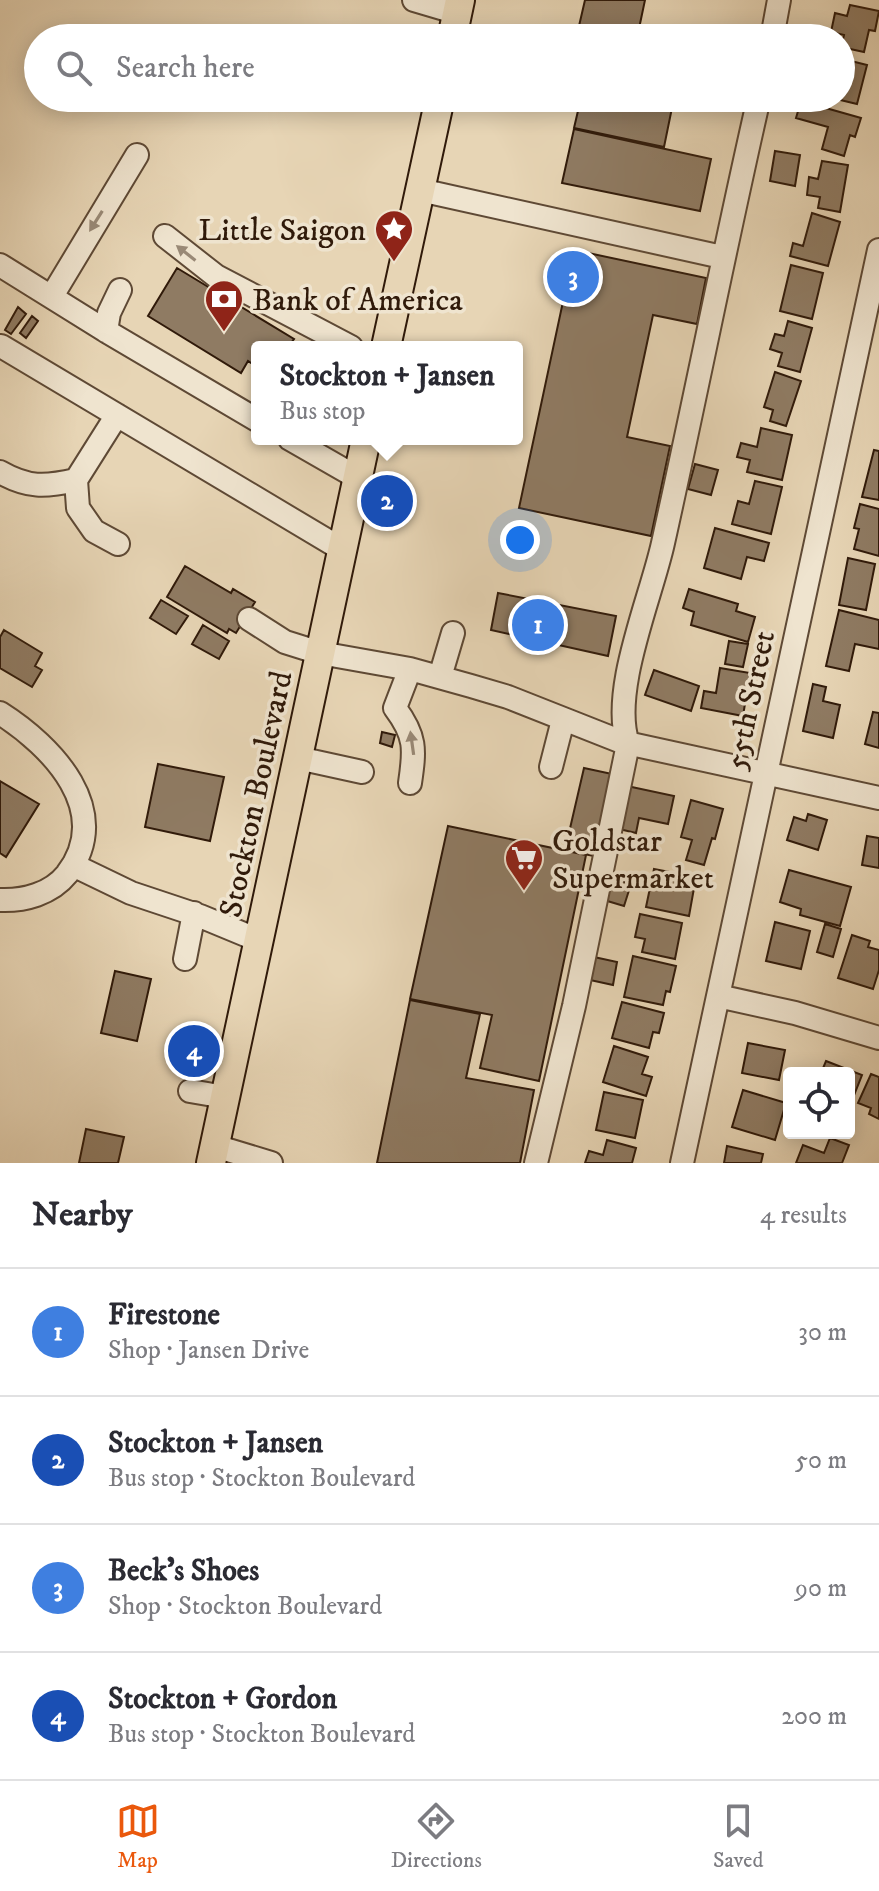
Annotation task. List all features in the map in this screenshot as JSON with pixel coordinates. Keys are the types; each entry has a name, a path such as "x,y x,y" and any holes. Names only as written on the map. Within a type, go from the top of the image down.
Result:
{"main road":[{"path":"387,341 437,112"},
{"name":"Stockton Boulevard","path":"213,1154 365,445"}],"street":[{"path":"414,0 457,17"},
{"path":"775,24 779,0"},
{"path":"536,1163 574,1006 628,744 623,713 627,680 663,545 722,257 756,112"},
{"path":"52,296 137,155"},
{"path":"420,190 722,257"},
{"path":"165,236 216,276 340,341"},
{"name":"55th Street","path":"682,1163 879,250"},
{"path":"0,265 251,416"},
{"path":"106,331 109,313 120,290"},
{"path":"1,346 343,550"},
{"path":"117,415 76,480 78,508 94,531 118,544"},
{"path":"300,445 358,478"},
{"path":"0,472 14,480 45,487 76,480"},
{"path":"249,619 285,642 320,653 410,669 508,697 628,744 879,798"},
{"path":"440,677 453,633"},
{"path":"410,669 395,708 409,726 415,751 410,783"},
{"path":"0,713 49,750 74,788 82,808 84,829 82,844 73,865 55,884 47,891 8,906"},
{"path":"551,767 563,720"},
{"path":"298,758 362,772"},
{"path":"73,865 131,893 194,913 258,940"},
{"path":"49,911 55,884"},
{"path":"185,959 194,913"},
{"path":"718,996 795,1013 879,1038"},
{"path":"190,1091 225,1097"},
{"path":"213,1154 269,1163"}],"building":[{"path":"585,0 645,0 640,24 579,24"},
{"path":"850,5 879,11 875,31 869,30 864,52 855,50 855,24 833,24 835,13 847,16"},
{"path":"855,62 867,65 855,104"},
{"path":"578,112 671,112 664,147 574,128"},
{"path":"798,112 840,112 861,118 855,137 850,135 844,156 822,149 828,127 796,118"},
{"path":"574,129 711,159 700,211 562,183"},
{"path":"775,151 800,155 795,186 770,181"},
{"path":"822,161 848,165 840,212 818,208 820,197 807,195 809,177 818,179"},
{"path":"812,213 840,222 828,266 790,256 793,243 803,246"},
{"path":"574,250 706,278 697,324 653,315 627,437 670,446 651,536 519,508"},
{"path":"791,265 823,273 812,319 780,311"},
{"path":"177,268 294,339 251,341 251,363 248,361 241,373 148,316"},
{"path":"18,307 26,314 11,334 5,330"},
{"path":"32,316 38,321 26,338 20,333"},
{"path":"788,321 812,328 800,372 778,366 782,353 770,349 775,334 784,336"},
{"path":"775,372 801,381 786,426 770,421 773,410 764,407"},
{"path":"761,428 792,435 782,480 747,472 750,460 737,457 741,443 757,447"},
{"path":"874,450 879,451 879,500 862,497"},
{"path":"695,464 718,470 711,495 688,489"},
{"path":"755,481 782,487 771,534 732,524 738,501 749,504"},
{"path":"860,504 879,509 879,556 854,549 859,529 854,528"},
{"path":"715,528 769,543 764,561 747,557 741,579 704,568"},
{"path":"848,558 875,564 866,610 839,605"},
{"path":"185,566 231,593 233,589 255,602 236,633 229,629 227,633 167,597"},
{"path":"689,589 738,604 736,611 755,617 748,642 691,625 694,612 683,608"},
{"path":"498,593 616,616 608,656 491,630"},
{"path":"161,600 188,616 176,634 150,618"},
{"path":"839,610 879,620 879,649 855,644 849,671 826,666"},
{"path":"203,625 229,641 219,659 192,644"},
{"path":"4,630 42,653 35,666 42,670 32,687 0,668 0,637"},
{"path":"729,641 748,644 743,667 725,664"},
{"path":"720,668 750,673 743,716 701,708 704,691 716,693"},
{"path":"654,670 699,686 691,711 645,695"},
{"path":"813,684 826,687 823,701 840,705 833,738 803,731"},
{"path":"873,712 879,713 879,748 865,744"},
{"path":"382,732 395,735 392,747 380,743"},
{"path":"158,764 224,777 210,841 145,827"},
{"path":"584,768 612,774 594,856 565,850"},
{"path":"0,781 39,804 6,857 0,853"},
{"path":"627,786 674,796 668,824 639,818 636,833 619,829"},
{"path":"691,800 723,809 704,865 686,860 692,840 681,837"},
{"path":"808,814 827,820 818,850 787,840 794,817 806,821"},
{"path":"448,826 586,855 539,1081 480,1068 492,1015 410,999"},
{"path":"867,836 879,838 879,868 862,865"},
{"path":"654,869 696,877 689,916 646,907"},
{"path":"789,870 851,887 840,926 800,915 801,909 780,902"},
{"path":"611,878 631,884 624,906 604,900"},
{"path":"640,914 682,923 675,959 642,952 645,939 635,937"},
{"path":"775,922 810,931 801,969 766,961"},
{"path":"825,924 841,929 833,957 817,952"},
{"path":"852,935 870,941 868,947 879,950 879,970 873,989 838,978"},
{"path":"633,956 676,966 670,992 666,991 663,1005 624,997"},
{"path":"594,957 617,962 613,985 590,980"},
{"path":"115,971 151,979 137,1041 101,1033"},
{"path":"410,1000 480,1014 466,1078 534,1090 520,1163 377,1163"},
{"path":"622,1002 664,1013 659,1033 653,1032 649,1048 612,1038"},
{"path":"748,1043 785,1050 779,1080 742,1073"},
{"path":"614,1046 648,1057 642,1074 652,1077 646,1096 603,1082"},
{"path":"826,1061 841,1067 824,1067"},
{"path":"855,1072 862,1075 855,1093"},
{"path":"871,1074 879,1077 879,1119 869,1114 871,1108 858,1103"},
{"path":"743,1090 783,1102 775,1140 732,1127"},
{"path":"604,1092 643,1100 635,1138 596,1130"},
{"path":"86,1129 124,1137 118,1163 79,1163"},
{"path":"830,1139 849,1145 842,1163 796,1163 803,1145 824,1153"},
{"path":"607,1140 636,1148 632,1163 585,1163 589,1151 603,1155"},
{"path":"727,1146 763,1154 761,1163 724,1163"}],"place":[{"name":"Little Saigon","path":"394,263"},
{"name":"Beck's Shoes","path":"573,277"},
{"name":"Bank of America","path":"224,333"},
{"name":"Stockton + Jansen","path":"387,501"},
{"name":"Firestone","path":"538,625"},
{"name":"Goldstar Supermarket","path":"524,892"},
{"name":"Stockton + Gordon","path":"194,1051"}]}
